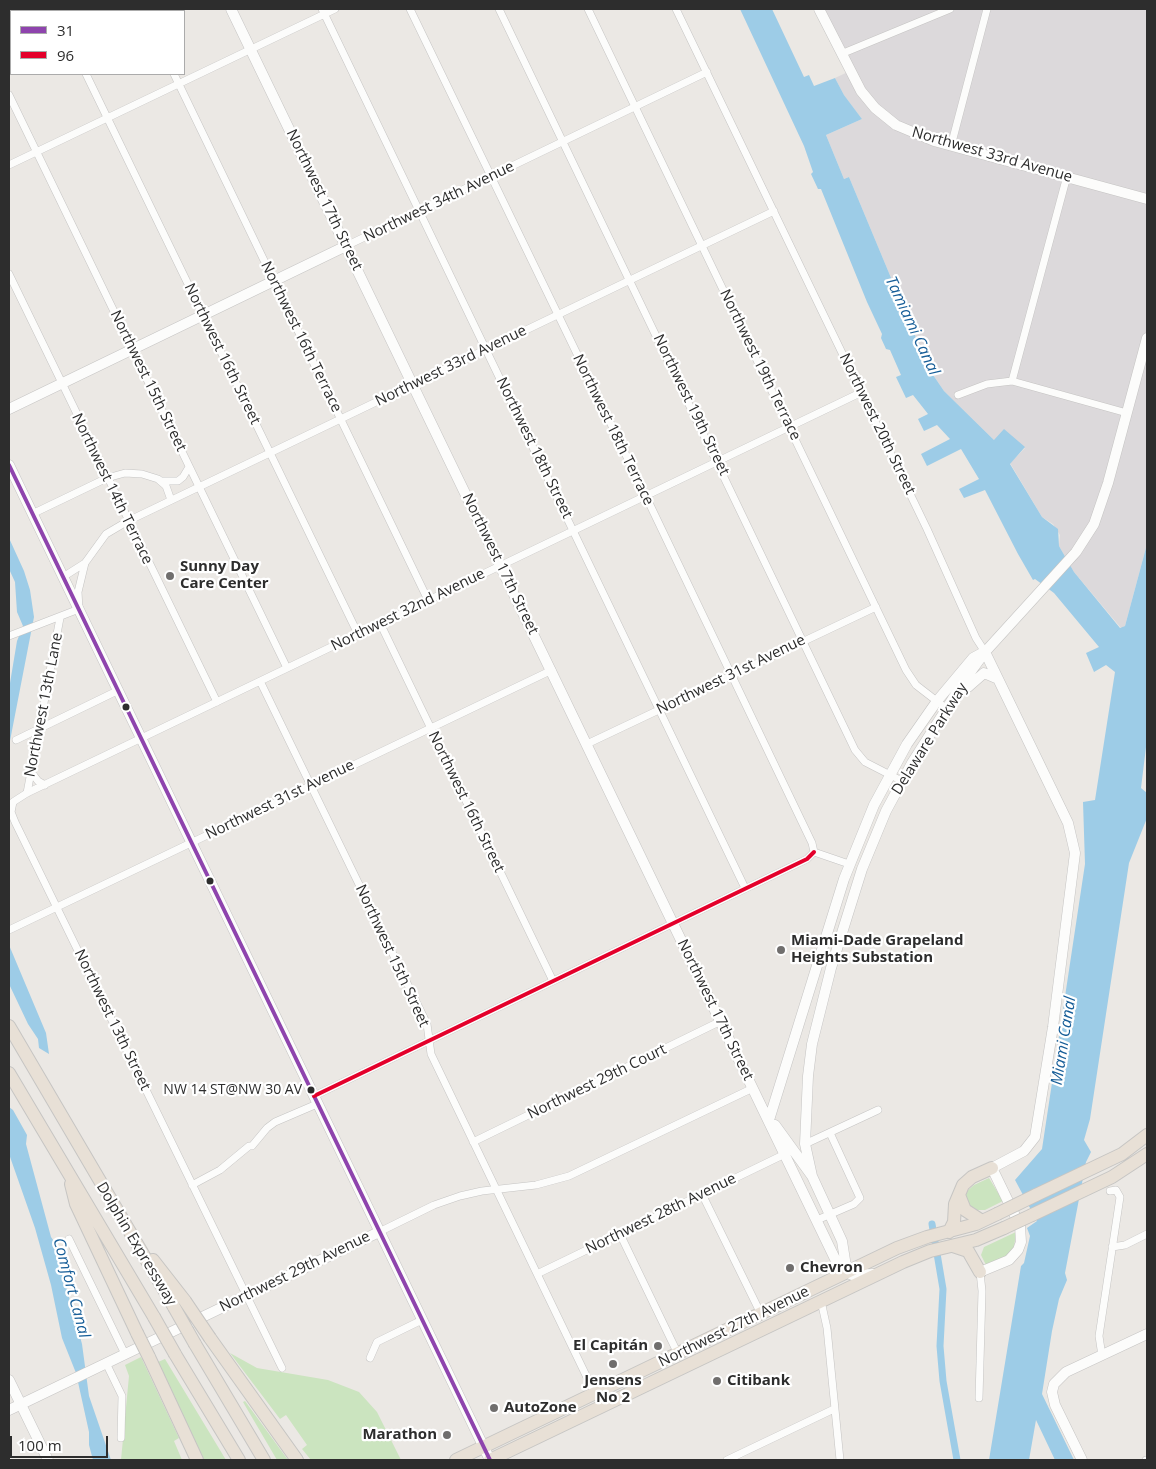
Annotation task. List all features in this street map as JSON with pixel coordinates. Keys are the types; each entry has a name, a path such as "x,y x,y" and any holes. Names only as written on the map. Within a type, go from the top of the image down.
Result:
{"highway":[{"name":"Dolphin Expressway","path":"9,1026 118,1214 179,1304 195,1344 264,1460"},
{"name":"Dolphin Expressway","path":"9,1073 239,1460"},
{"name":"Northwest 27th Avenue","path":"456,1460 916,1241 982,1221 997,1214 1127,1151 1147,1135"},
{"name":"Northwest 27th Avenue","path":"490,1460 920,1254 982,1238 1004,1228 1112,1177 1147,1154"},
{"path":"949,1232 954,1222 955,1204 967,1181 992,1168"},
{"path":"69,1174 76,1204 197,1460"},
{"path":"959,1194 965,1210 982,1221"},
{"path":"980,1272 976,1252 982,1238"},
{"path":"953,1246 965,1249 980,1272"},
{"path":"837,1294 847,1273"},
{"path":"179,1304 210,1338 297,1460"},
{"path":"754,1333 760,1314"},
{"path":"692,1363 697,1345"},
{"path":"669,1374 678,1354"}],"street":[{"name":"Northwest 17th Street","path":"231,9 839,1267 847,1273"},
{"path":"9,165 251,50 323,11 335,9"},
{"name":"Northwest 18th Terrace","path":"410,9 646,496 814,852"},
{"name":"Northwest 19th Street","path":"499,9 859,755 865,762 902,781"},
{"name":"Northwest 19th Terrace","path":"588,9 910,676 921,689 947,709"},
{"name":"Northwest 20th Street","path":"676,9 862,392 972,629 1065,816 1074,840 1074,868 1036,1133 1031,1144 1024,1152 992,1168"},
{"name":"Northwest 33rd Avenue","path":"819,9 861,91 887,118 916,135 1147,199"},
{"path":"841,54 950,9"},
{"path":"951,146 987,9"},
{"name":"Northwest 18th Street","path":"323,11 745,888"},
{"name":"Northwest 34th Avenue","path":"9,408 707,72"},
{"name":"Northwest 16th Street","path":"86,75 358,634"},
{"name":"Northwest 16th Terrace","path":"174,75 428,600"},
{"name":"Northwest 15th Street","path":"9,95 287,668"},
{"path":"1012,381 1067,176"},
{"name":"Northwest 33rd Avenue","path":"85,563 103,538 128,521 774,211"},
{"name":"Northwest 14th Terrace","path":"9,274 216,702"},
{"name":"Delaware Parkway","path":"812,1176 805,1144 808,1076 814,1032 821,1002 859,878 886,811 924,742 956,698 985,652 1076,552 1097,517 1147,338"},
{"path":"958,395 987,384 1012,381 1127,413"},
{"name":"Northwest 32nd Avenue","path":"12,806 16,799 45,784 862,392"},
{"path":"9,465 490,1460"},
{"path":"32,514 107,478 136,473 155,477 162,481 178,481 183,478 189,467"},
{"path":"162,481 171,500"},
{"path":"63,577 85,563"},
{"path":"79,609 79,586 85,563"},
{"name":"Northwest 31st Avenue","path":"587,744 876,607"},
{"path":"9,636 32,626 60,618 79,609"},
{"name":"Northwest 13th Lane","path":"27,793 60,618"},
{"name":"Northwest 16th Street","path":"380,623 553,981"},
{"name":"Delaware Parkway","path":"768,1120 849,864 889,775 937,701 973,658 985,652"},
{"name":"Northwest 31st Avenue","path":"9,930 552,670"},
{"path":"956,698 982,674 989,674 998,679"},
{"name":"Northwest 15th Street","path":"260,681 427,1024 431,1054 595,1395"},
{"path":"16,740 119,690"},
{"path":"31,772 38,781 45,784"},
{"name":"Northwest 13th Street","path":"12,806 15,822 282,1368"},
{"path":"192,1185 220,1170 249,1146 252,1146 271,1125 315,1100 429,1041 807,859 814,852 849,864"},
{"name":"Northwest 29th Court","path":"473,1142 721,1021"},
{"path":"753,1088 765,1095 777,1092"},
{"name":"Northwest 29th Avenue","path":"9,1410 442,1202 472,1193 536,1185 569,1176 753,1088"},
{"path":"805,1144 878,1110"},
{"name":"Northwest 17th Street","path":"768,1120 779,1129 812,1176 842,1241"},
{"path":"817,1220 854,1204 860,1198 830,1133"},
{"name":"Northwest 28th Avenue","path":"537,1274 785,1154"},
{"path":"979,1398 982,1291 980,1272 1009,1260 1018,1250 1021,1237 1020,1226 992,1168"},
{"path":"1102,1356 1099,1336 1120,1195 1116,1190 1110,1191"},
{"path":"702,1194 760,1314"},
{"path":"620,1234 678,1354"},
{"path":"1112,1247 1125,1245 1147,1234"},
{"path":"69,1239 125,1354"},
{"path":"842,1241 853,1258 866,1264"},
{"path":"842,1241 847,1273 864,1276 879,1273"},
{"path":"821,1301 827,1328 840,1460"},
{"path":"370,1358 377,1342 422,1320"},
{"path":"1082,1460 1055,1405 1053,1388 1062,1375 1147,1334"},
{"path":"106,1363 122,1396 120,1438"},
{"path":"9,1380 48,1460"},
{"path":"727,1460 834,1409"}],"shaded area":[{"path":"822,9 1147,9 1147,544 1125,626 1121,628 1074,572 1059,546 1060,535 1053,524 1042,517 1010,463 1025,448 994,440 944,391 929,369 849,177 844,179 826,135 862,119 844,95 835,78 852,70"}],"green space":[{"path":"989,1178 1003,1201 985,1210 977,1210 969,1205 965,1196 966,1192 974,1185"},
{"path":"1016,1232 1014,1248 1006,1256 986,1265 981,1255 984,1247"},
{"path":"230,1353 257,1368 328,1380 359,1392 377,1412 401,1460 311,1460 302,1449 307,1445 286,1415 280,1419"},
{"path":"141,1357 179,1438 174,1441 182,1460 121,1460 129,1376 125,1365"},
{"path":"165,1359 226,1460 204,1460 158,1362"},
{"path":"245,1401 288,1460 277,1460 243,1402"}],"water":[{"name":"Miami Canal","path":"740,9 772,9 804,77 809,75 814,86 835,78 844,95 862,119 826,135 844,179 849,177 929,369 944,391 994,440 1004,429 1025,447 1010,464 1042,517 1058,529 1059,546 1074,572 1120,628 1125,626 1147,544 1147,739 1141,788 1147,793 1147,818 1129,863 1090,1119 1084,1140 1091,1152 1086,1162 1065,1273 1067,1280 1059,1299 1042,1394 1074,1460 1055,1460 1036,1420 1029,1460 989,1460 1021,1266 1024,1263 1030,1236 1027,1228 1037,1221 1015,1180 1042,1149 1085,864 1083,802 1095,800 1115,672 1106,665 1094,672 1086,653 1099,647 1054,593 1035,579 1033,580 985,490 964,498 959,489 979,479 961,449 927,466 921,454 950,439 937,425 924,431 918,419 928,414 913,395 906,398 896,377 901,375 890,350 886,349 881,338 882,334 821,189 818,189 811,174 813,172 804,146"},
{"path":"9,538 24,571 30,590 34,617 9,746 9,689 17,641 23,626 17,612 15,582 9,569"},
{"path":"9,945 46,1033 49,1054 39,1048 38,1039 28,1024 9,984"},
{"path":"9,1107 13,1110 27,1135 26,1144 51,1237 58,1247 56,1250 82,1344 89,1396 111,1460 93,1460 76,1373 62,1338 51,1285 35,1228 9,1154"}],"waterway":[{"path":"932,1224 943,1289 940,1346 943,1381 957,1460"}],"transit line":[{"name":"31","path":"9,465 490,1460"},
{"name":"96","path":"314,1096 807,859 814,852"}],"place":[{"name":"Sunny Day Care Center","path":"170,576"},
{"name":"Miami-Dade Grapeland Heights Substation","path":"781,950"},
{"name":"NW 14 ST@NW 30 AV","path":"311,1090"},
{"name":"Chevron","path":"790,1268"},
{"name":"El Capitán","path":"658,1346"},
{"name":"Jensens No 2","path":"613,1364"},
{"name":"Citibank","path":"717,1381"},
{"name":"AutoZone","path":"494,1408"},
{"name":"Marathon","path":"447,1435"}],"water label":[{"name":"Tamiami Canal","path":"912,326"},
{"name":"Comfort Canal","path":"71,1288"}]}
